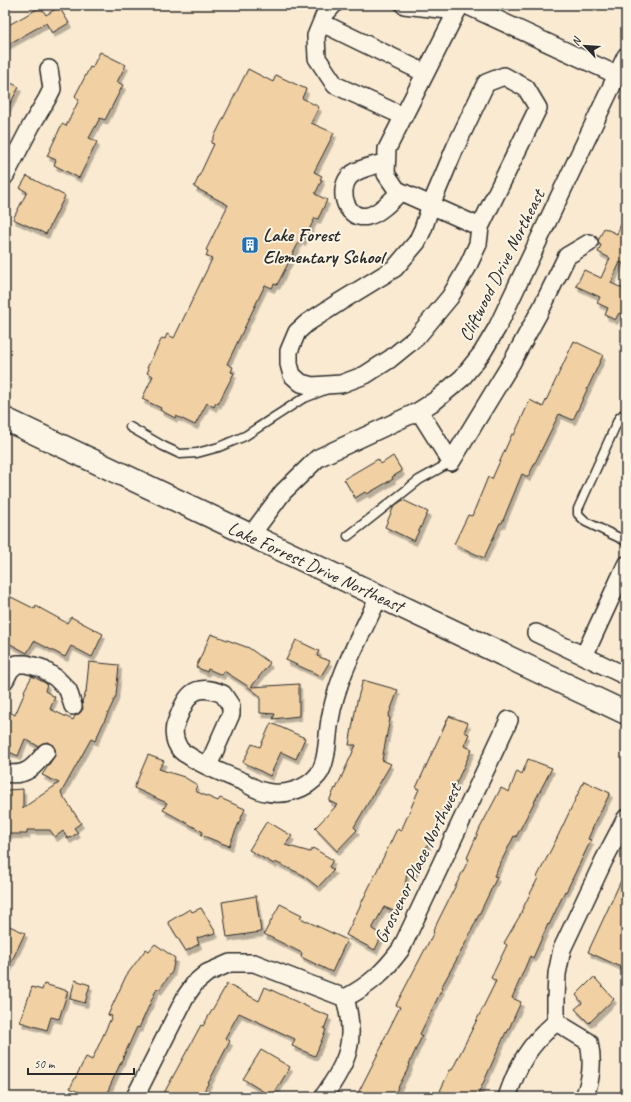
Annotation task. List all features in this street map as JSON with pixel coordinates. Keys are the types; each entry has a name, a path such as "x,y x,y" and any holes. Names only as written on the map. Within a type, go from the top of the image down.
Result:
{"street":[{"path":"333,5 325,14 316,36 317,58 335,85 403,116"},
{"path":"404,5 461,7 622,69"},
{"path":"461,7 425,73 387,149 386,174 400,192 480,227"},
{"path":"322,23 425,73"},
{"path":"7,169 50,94 52,88 49,69"},
{"name":"Cliftwood Drive Northeast","path":"251,535 283,492 318,458 419,411 436,400 462,378 482,353 497,328 622,69"},
{"path":"504,76 526,88 538,108 480,227 478,244 467,268 450,297 416,337 390,359 365,375 341,384 312,386 301,383 292,375 289,364 289,351 297,332 307,323 395,268 417,242 431,205 455,148 486,83 504,76"},
{"path":"386,162 355,172 349,177 345,184 344,200 346,205 348,209 357,216 369,216 392,201 400,192"},
{"path":"419,411 451,462 512,362 542,307 567,256 589,242"},
{"name":"Lake Forrest Drive Northeast","path":"5,419 626,713"},
{"path":"584,656 626,565"},
{"path":"208,766 265,792 286,793 308,785 318,775 324,764 330,718 337,690 379,596"},
{"path":"536,633 626,676"},
{"path":"5,680 10,670 17,664 26,664 41,668 56,678 68,690 72,706"},
{"name":"Grosvenor Place Northwest","path":"345,998 377,978 401,949 509,720"},
{"path":"5,773 15,775 31,769 46,752"},
{"path":"507,1097 516,1071 528,1051 556,1016 557,974 562,949 604,860 626,818"},
{"path":"135,1097 186,996 195,983 207,973 230,964 254,963 345,998 350,1015 351,1029 349,1046 345,1061 337,1077 323,1097"},
{"path":"556,1016 589,1042 592,1055 592,1071 584,1097"}],"lane":[{"path":"130,426 163,446 180,454 197,453 219,447 245,436 302,400 341,384"},
{"path":"626,412 619,418 578,509 578,514 586,522 626,541"},
{"path":"348,536 419,480 451,462"}],"building":[{"path":"41,7 46,15 59,7 69,23 52,33 46,23 5,46 5,27"},
{"path":"100,52 126,65 117,82 123,85 105,120 100,118 89,138 97,142 79,178 54,165 56,160 47,156 62,124 66,126 79,100 75,96 90,67 92,68"},
{"name":"Lake Forest Elementary School","path":"248,69 273,82 276,75 306,89 302,98 319,107 311,123 334,133 314,172 322,176 320,179 322,180 315,194 327,200 318,219 315,218 303,241 300,240 277,285 274,284 272,288 265,285 227,364 233,367 231,372 234,373 218,404 216,402 214,407 207,403 195,425 176,416 175,418 160,410 161,408 142,399 153,376 147,373 149,369 147,368 162,338 165,339 167,334 174,338 212,259 206,256 208,251 206,250 228,205 194,187 214,144 211,143"},
{"path":"5,80 19,87 5,113"},
{"path":"27,176 65,196 46,234 13,219 27,192 20,188"},
{"path":"626,212 626,265 620,262 611,283 626,290 626,317 619,313 615,320 605,315 608,308 597,303 600,297 576,286 584,270 601,278 610,258 598,252 601,245 598,241 604,228 617,234"},
{"path":"574,341 603,355 573,420 559,414 528,477 522,474 502,523 500,523 484,558 454,544 468,515 472,516 488,477 492,479 512,434 514,435 530,400 543,407"},
{"path":"393,456 402,471 392,477 393,479 367,494 365,492 355,498 344,479 378,459 381,464"},
{"path":"403,500 428,512 414,541 385,527 394,506"},
{"path":"11,597 35,609 36,606 67,623 71,617 103,634 92,657 71,646 65,657 34,641 27,653 5,641 5,599 9,601"},
{"path":"211,634 249,648 270,663 251,687 299,684 299,716 273,719 275,714 260,713 260,696 246,685 224,671 222,675 208,669 207,672 196,667"},
{"path":"296,640 319,651 317,656 330,661 321,676 286,660"},
{"path":"89,662 119,665 116,696 95,741 91,739 61,793 81,823 74,828 78,833 68,839 63,831 55,837 50,830 27,830 27,834 7,834 7,790 23,789 23,808 59,783 42,775 56,754 52,744 48,742 38,746 25,739 18,756 5,750 5,724 10,712 15,715 25,692 24,691 32,676 47,684 45,691 55,697 50,709 73,720 75,716 83,709 82,701 86,692"},
{"path":"363,680 398,690 388,717 390,718 382,760 391,764 354,827 357,830 337,851 315,828 337,805 329,801 356,745 349,745 357,701"},
{"path":"449,716 468,723 464,732 469,734 464,746 472,749 413,876 407,873 404,893 396,912 384,907 372,929 382,935 375,950 346,935 397,829 401,831 419,789 416,788"},
{"path":"271,723 305,738 296,759 281,752 270,776 243,762 252,744 260,747"},
{"path":"148,755 164,761 159,769 184,777 197,785 195,791 218,801 220,798 245,809 229,846 201,835 203,832 163,810 167,803 134,788"},
{"path":"528,759 552,768 516,837 514,836 494,876 497,877 464,946 441,988 442,989 420,1034 422,1036 409,1064 410,1065 393,1097 356,1097 400,1007 396,1005 434,932 433,931 469,859 467,858 480,828 501,788 509,792 517,771 522,774"},
{"path":"584,781 610,793 588,839 591,840 566,892 565,891 549,925 548,924 533,958 530,956 512,998 521,1002 507,1033 506,1032 477,1097 440,1097 443,1092 440,1091 450,1070 452,1070 496,981 491,978 507,945 504,943 522,912 538,878 537,877"},
{"path":"267,821 292,836 285,845 310,852 313,848 333,860 329,867 334,870 318,887 301,874 275,862 274,864 249,850"},
{"path":"626,870 626,955 621,967 588,952"},
{"path":"256,896 261,932 227,937 222,902"},
{"path":"280,904 302,915 300,918 347,940 332,972 301,957 302,953 264,934"},
{"path":"201,908 216,933 197,938 199,944 186,951 168,922 190,909 192,912"},
{"path":"5,924 25,933 5,975"},
{"path":"155,944 175,958 172,972 159,990 157,988 139,1028 137,1027 105,1097 88,1097 70,1088 86,1057 92,1060 112,1016 108,1015 126,976 146,949 149,951"},
{"path":"594,977 614,999 589,1023 575,1009 582,1003 576,995"},
{"path":"75,980 90,985 85,1003 70,999"},
{"path":"44,984 68,991 59,1019 51,1017 47,1030 20,1022 32,987 42,990"},
{"path":"227,984 259,1001 265,987 329,1016 324,1029 326,1030 315,1056 292,1046 295,1039 239,1013 225,1038 230,1041 201,1097 172,1097 164,1093 201,1025 203,1026"},
{"path":"261,1050 290,1067 272,1097 243,1079"}],"place":[{"name":"Lake Forest Elementary School","path":"250,245"}]}
